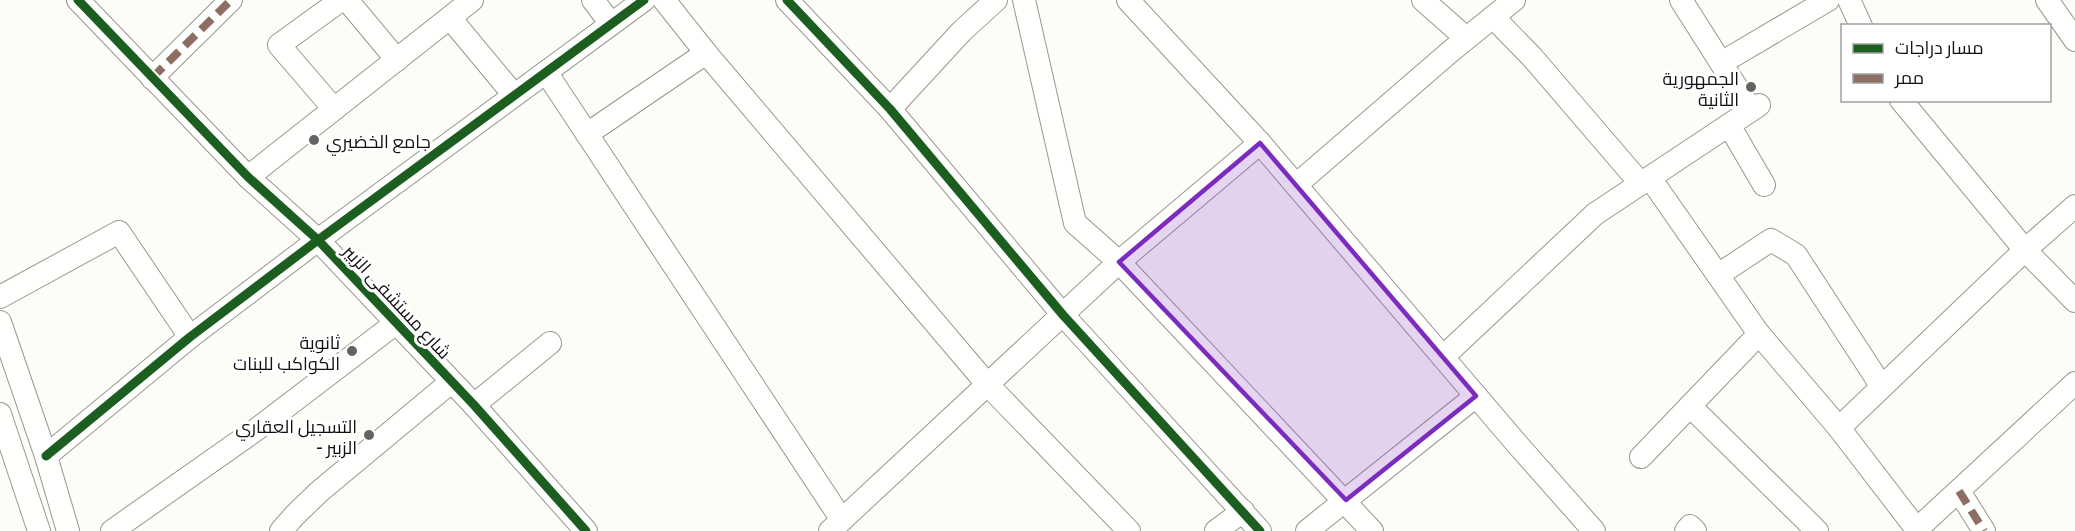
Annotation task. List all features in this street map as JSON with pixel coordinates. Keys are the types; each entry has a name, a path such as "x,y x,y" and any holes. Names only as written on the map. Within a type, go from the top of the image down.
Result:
{"street":[{"name":"شارع مستشفى الزبير","path":"78,0 248,177 318,240 474,405 586,531"},
{"path":"152,78 231,0"},
{"path":"334,109 279,45 340,0"},
{"path":"347,0 397,60"},
{"path":"248,177 472,0"},
{"path":"593,0 611,24"},
{"path":"46,456 190,337 644,0"},
{"path":"664,0 706,53 987,384 1129,531"},
{"path":"787,0 890,109 1063,315 1260,531"},
{"path":"890,109 962,31 996,0"},
{"path":"1024,0 1076,223 1119,262 1346,500 1372,531"},
{"path":"1128,0 1260,143 1594,531"},
{"path":"1423,0 1466,38"},
{"path":"1443,357 1595,214 1755,108 1721,63 1681,0"},
{"path":"1721,63 1828,0"},
{"path":"1850,0 1860,24"},
{"path":"2056,4 2075,40"},
{"path":"1296,185 1500,7 1532,57 1645,181 1718,275 1759,334 1839,428 1917,530 2075,383"},
{"path":"450,18 514,95"},
{"path":"587,134 706,53"},
{"path":"546,72 836,526 1119,262 1260,143"},
{"path":"1903,102 2025,250 2075,302"},
{"path":"1729,125 1764,185"},
{"path":"1839,428 2025,250 2075,206"},
{"path":"0,297 119,232 190,337"},
{"path":"1718,275 1771,240 1796,255 1882,387"},
{"path":"0,322 46,456 68,531"},
{"path":"112,531 257,429 396,322"},
{"path":"1641,457 1759,334"},
{"path":"474,405 550,343"},
{"path":"281,531 320,491 451,382"},
{"path":"1307,531 1476,396"},
{"path":"1690,406 1817,531"},
{"path":"0,414 39,531"},
{"path":"1959,491 1984,531"},
{"path":"1216,531 1243,511"},
{"path":"1686,531 1690,526 1695,531"}],"highlighted area":[{"path":"1260,143 1476,396 1346,500 1119,262"}],"marked path":[{"path":"152,78 231,0"},
{"path":"1959,491 1984,531"}],"cycle path":[{"path":"78,0 248,177 318,240 474,405 586,531"},
{"path":"46,456 190,337 644,0"},
{"path":"787,0 890,109 1063,315 1260,531"}],"place":[{"name":"الجمهورية الثانية","path":"1751,87"},
{"name":"جامع الخضيري","path":"314,140"},
{"name":"ثانوية الكواكب للبنات","path":"352,351"},
{"name":"التسجيل العقاري - الزبير","path":"369,435"}]}
